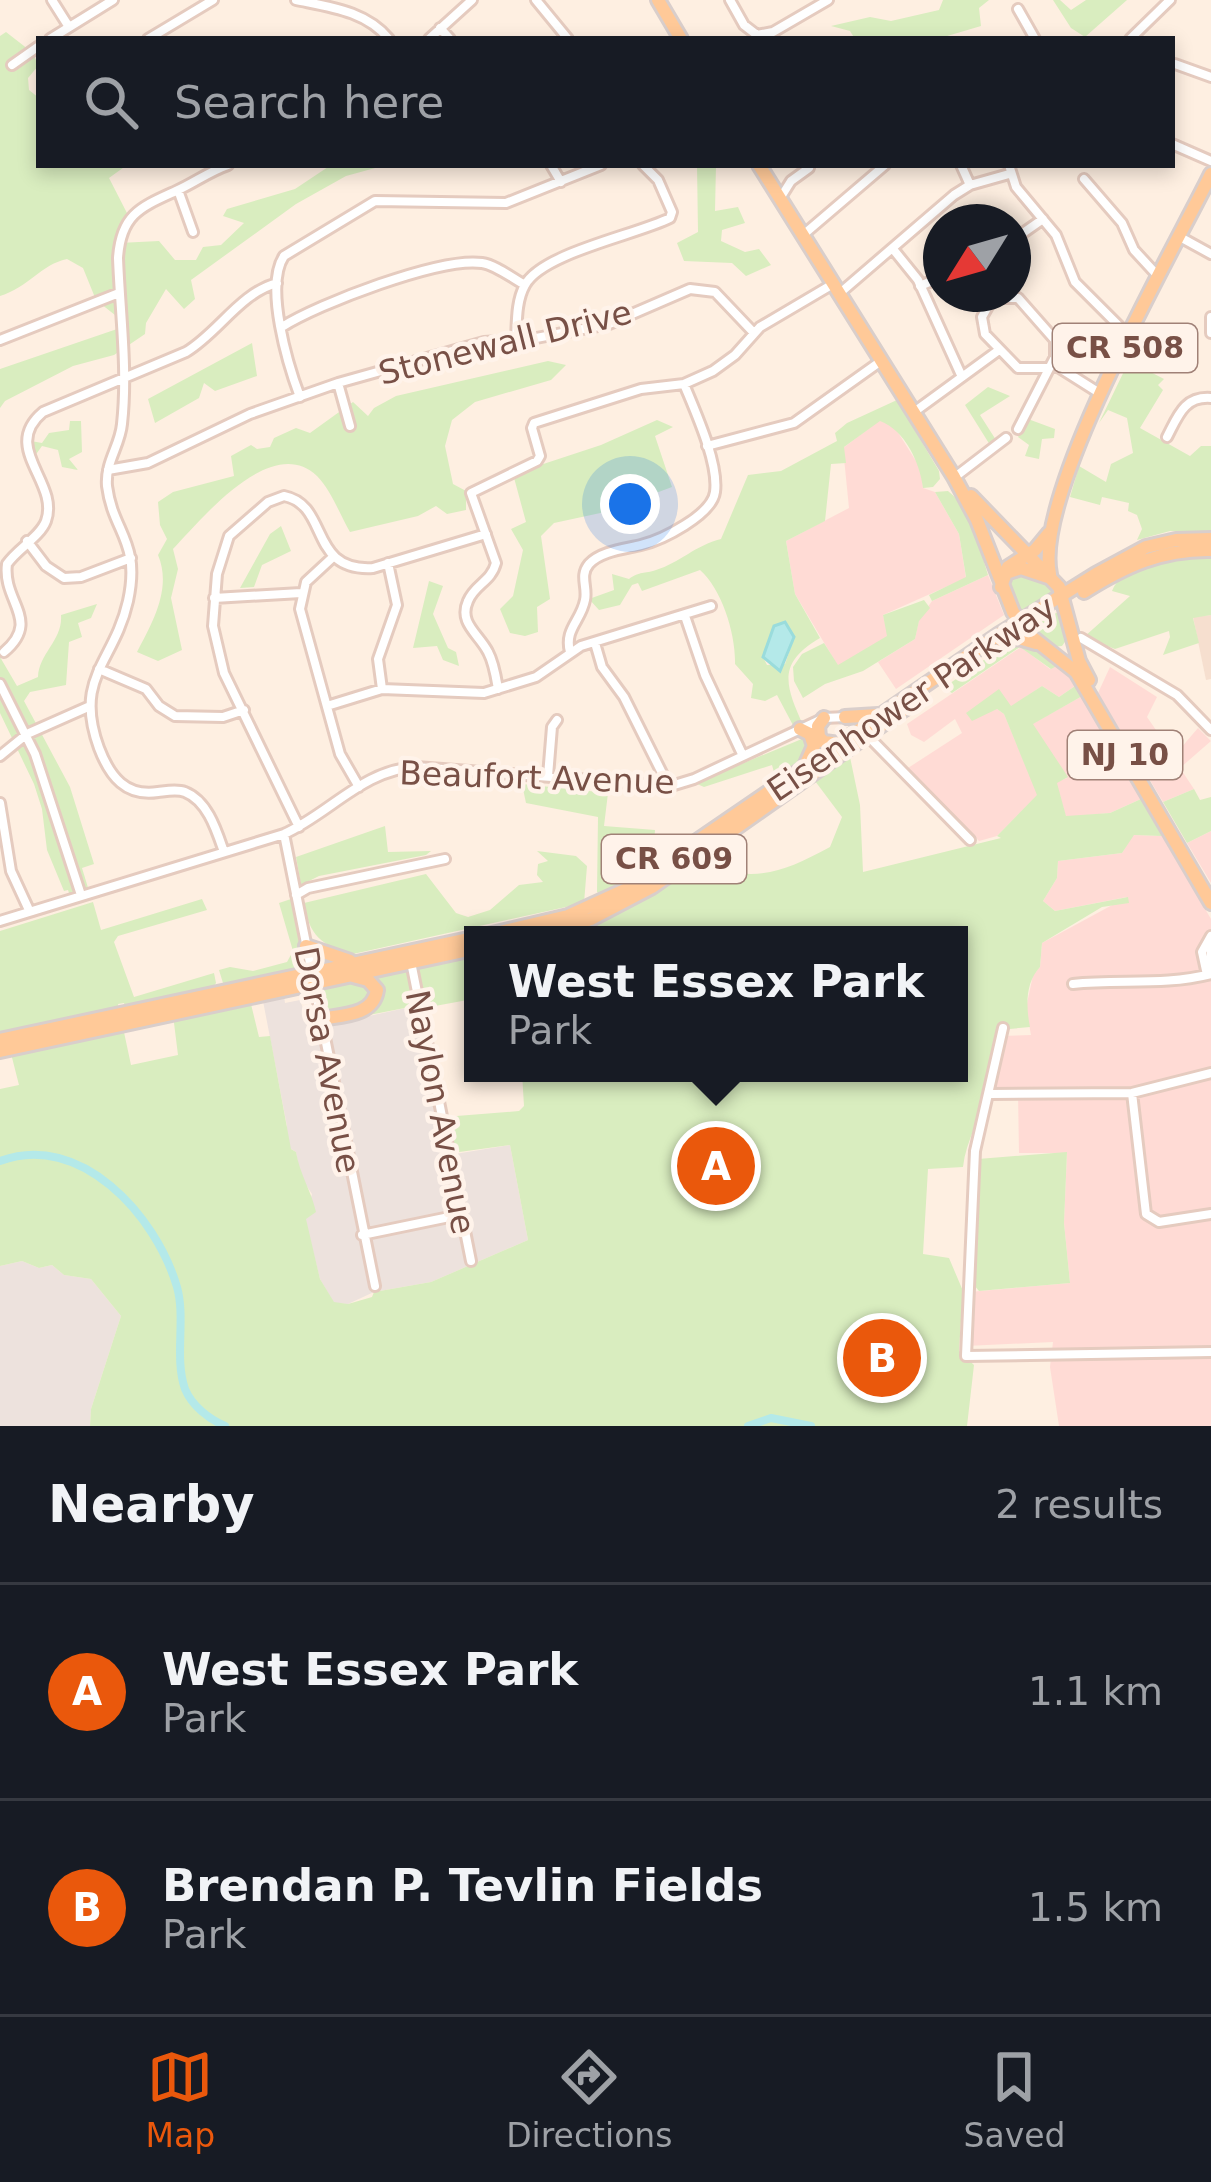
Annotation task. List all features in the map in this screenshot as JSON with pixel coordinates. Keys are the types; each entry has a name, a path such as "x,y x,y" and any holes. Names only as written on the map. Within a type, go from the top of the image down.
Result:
{"main road":[{"path":"658,0 679,36"},
{"name":"NJ 10","path":"766,168 780,198 954,477 1022,625 1082,682 1211,902"},
{"name":"CR 508","path":"1053,578 1049,532 1071,460 1211,174"},
{"name":"NJ 10","path":"954,477 1053,578 1065,599 1085,674 1211,891"},
{"path":"1004,529 1029,541 1049,532"},
{"path":"1049,532 1030,553 1008,567 1003,587 1006,620 1000,638 1062,649 1075,636 1079,603 1091,582"},
{"name":"Eisenhower Parkway","path":"530,926 607,900 647,878 840,743 865,732 884,713 1147,547 1211,538"},
{"name":"Eisenhower Parkway","path":"1091,582 1149,557 1211,550"},
{"path":"1003,587 1021,568 1072,583 1091,582"},
{"name":"Eisenhower Parkway","path":"567,926 652,887 1000,638"},
{"path":"845,717 884,713"},
{"path":"824,718 818,726 819,737 840,743"},
{"path":"800,729 811,734 814,746 801,771"},
{"path":"0,1051 464,940"},
{"path":"306,946 363,962"},
{"path":"0,1040 464,951"},
{"path":"320,1019 363,1011 375,1001 373,985 346,975"}],"street":[{"path":"52,0 69,26"},
{"path":"54,36 112,0"},
{"path":"153,36 213,0"},
{"path":"296,0 352,12 376,24 386,36"},
{"path":"352,12 356,0"},
{"path":"432,36 472,0"},
{"path":"536,0 566,36"},
{"path":"730,0 744,25 757,35 772,32 829,0"},
{"path":"1133,36 1170,0"},
{"path":"1018,9 1033,36"},
{"path":"440,28 447,36"},
{"path":"12,65 36,51"},
{"path":"1175,64 1211,77"},
{"path":"1175,145 1211,160"},
{"path":"222,168 151,200 127,225 118,251 123,421 108,470 108,490 131,558 127,606 88,707 100,750 118,782 137,794 179,790 191,795 215,826 224,852"},
{"path":"553,168 561,182"},
{"path":"300,397 286,357 277,283 284,256 375,201 493,206 594,168"},
{"path":"517,340 525,285 549,265 670,218 672,212 658,180 646,168"},
{"path":"780,198 807,168"},
{"path":"803,235 881,168"},
{"path":"962,168 970,185"},
{"path":"498,689 488,652 465,613 470,596 494,571 495,558 471,493 537,461 534,423 641,389 684,384 724,364 754,333 836,288 893,249 945,201 1009,169 1056,235 1075,282 1130,337"},
{"path":"1084,178 1122,223 1134,250 1159,277"},
{"path":"178,190 193,232"},
{"path":"1031,227 1043,219"},
{"path":"1180,237 1211,254"},
{"path":"893,249 920,286 962,377"},
{"path":"282,327 329,302 437,269 482,263 525,285"},
{"path":"4,652 19,638 22,627 6,569 11,557 46,522 47,504 21,454 25,427 39,413 197,345 255,291 277,283"},
{"name":"Stonewall Drive","path":"108,470 148,464 250,414 338,383 484,342 609,324 699,288 715,292 754,333"},
{"path":"2,336 119,293"},
{"path":"983,312 982,325 1018,368 1050,366 1102,395"},
{"path":"1018,429 1050,366 1055,340 1031,312"},
{"path":"1211,317 1211,333"},
{"path":"914,412 1000,350"},
{"path":"706,446 794,423 883,360"},
{"path":"338,383 350,426"},
{"path":"571,652 568,636 584,605 585,571 593,561 664,538 711,504 716,488 684,384"},
{"path":"1167,437 1186,404 1211,398"},
{"path":"954,477 1006,438"},
{"path":"299,827 219,660 214,598 229,536 273,499 290,497 303,503 333,557 365,569 486,534"},
{"path":"27,542 52,572 71,580 131,558"},
{"path":"333,557 312,574 302,593 300,614 344,765 358,787"},
{"path":"382,689 378,659 397,605 388,563"},
{"path":"214,598 302,593"},
{"path":"327,706 382,689 472,695 498,689 536,677 571,652 710,606"},
{"path":"685,616 705,675 743,756"},
{"path":"1075,636 1178,695 1211,730"},
{"path":"595,643 602,667 624,697 668,786"},
{"path":"99,669 146,688 159,706 175,716 223,717 244,710"},
{"path":"0,684 26,735 81,895"},
{"path":"0,756 26,735 88,707"},
{"path":"845,717 970,840"},
{"name":"Beaufort Avenue","path":"0,921 284,833 382,772 404,767 668,786 694,779 824,718 845,717"},
{"path":"548,776 552,728 557,720"},
{"path":"0,803 11,871 29,910"},
{"name":"Dorsa Avenue","path":"284,833 375,1286"},
{"path":"445,860 374,880 296,895 308,887 445,860"},
{"path":"1073,985 1105,981 1166,984 1210,973 1202,952 1211,941"},
{"name":"Naylon Avenue","path":"411,962 471,1261"},
{"path":"1004,1028 974,1169 966,1356 1211,1352"},
{"path":"990,1094 1132,1093 1211,1073"},
{"path":"1132,1093 1146,1214 1163,1222 1211,1214"},
{"path":"362,1234 459,1215"}],"shaded area":[{"path":"880,420 894,426 921,469 923,488 935,492 959,534 966,578 883,615 888,636 838,666 795,594 786,541 849,508 843,448"},
{"path":"988,575 1004,615 896,689 878,662 915,639 919,620 932,601"},
{"path":"1211,615 1211,679 1206,680 1193,617"},
{"path":"1021,647 1050,669 1059,665 1078,684 1059,697 1042,686 1011,707 997,709 1004,714 1038,795 997,836 979,841 908,768 962,733 955,719 924,742 911,735 907,724"},
{"path":"1110,667 1157,697 1147,717 1174,756 1198,728 1211,741 1180,768 1194,789 1163,802 1098,693"},
{"path":"1084,695 1141,799 1110,813 1066,817 1056,782 1067,778 1032,724"},
{"path":"1211,831 1211,883 1187,843"},
{"path":"1133,835 1162,836 1211,919 1211,1426 1059,1426 1050,1367 1053,1342 966,1346 969,1292 1070,1283 1064,1223 1067,1153 1019,1153 1018,1093 987,1092 1001,1036 1031,1035 1026,1008 1033,975 1040,967 1042,943 1127,897 1055,911 1043,901 1057,878 1058,861 1122,853"},
{"path":"284,996 285,1003 300,1000 310,1029 419,1005 449,1155 510,1145 528,1240 431,1282 374,1292 348,1304 334,1303 320,1279 305,1219 312,1194 300,1176 296,1152 273,1137 287,1126 263,1001"},
{"path":"22,1261 39,1268 52,1265 64,1275 91,1279 121,1316 91,1409 90,1426 0,1426 0,1266"}],"green space":[{"path":"943,0 989,0 979,8 981,26 947,36 853,36 831,26 870,17 891,21 939,10"},
{"path":"1053,0 1071,10 1086,0 1127,0 1086,36 1071,28"},
{"path":"6,32 36,61 28,78 29,90 36,96 36,168 123,168 109,178 128,215 119,243 159,241 175,260 196,260 203,247 221,245 244,223 223,216 227,209 295,189 326,168 375,168 346,176 296,204 191,280 195,299 184,309 166,289 146,323 145,334 114,355 73,366 0,408 0,369 120,328 120,319 96,300 83,268 67,259 0,296 0,36"},
{"path":"697,168 716,168 715,211 738,207 745,223 722,230 721,241 745,252 759,249 771,265 746,276 732,263 684,261 677,243 698,232"},
{"path":"252,343 257,376 215,391 204,383 199,398 155,423 148,399"},
{"path":"548,361 566,365 551,380 475,402 452,420 445,446 453,484 466,491 466,510 447,514 436,506 418,516 350,532 322,482 299,465 279,465 238,485 173,549 178,569 171,598 182,650 158,661 137,652 162,592 158,555 167,539 158,502 173,492 234,476 231,456 251,445 270,447 274,438 296,428 310,433 353,402 368,416 396,396"},
{"path":"1129,361 1164,379 1158,385 1163,390 1140,428 1190,456 1201,446 1211,446 1211,531 1170,531 1137,540 1142,529 1137,515 1128,511 1129,503 1102,497 1100,505 1070,497 1079,466 1106,482 1111,464 1133,453 1127,418 1108,410 1099,423"},
{"path":"988,387 1010,396 980,415 996,440 990,445 965,405"},
{"path":"897,400 940,479 933,487 923,488 910,448 880,421 844,447 846,463 831,464 825,521 786,541 795,594 820,638 797,657 789,676 803,725 795,729 777,695 765,701 751,698 753,684 735,664 726,613 700,570 642,591 638,583 632,585 620,605 599,610 589,599 614,590 612,574 629,579 721,539 748,475 781,471 837,441 835,433","holes":["785,622 794,638 785,664 767,665 763,657 774,626"]},
{"path":"1028,419 1055,429 1054,438 1042,439 1039,459 1025,456 1029,445 1018,437"},
{"path":"657,420 673,427 655,436 672,487 605,512 554,523 541,536 550,599 537,607 538,632 510,633 500,609 513,596 523,550 511,529 526,522 513,474 601,445"},
{"path":"70,421 81,421 82,452 69,459 78,470 62,467 58,450 42,446 29,464 25,448 31,441 42,443 49,433 69,430"},
{"path":"948,491 969,518 988,575 932,601 929,595 966,577 959,534 935,492"},
{"path":"281,526 291,551 262,565 254,587 240,588 270,534"},
{"path":"1211,556 1211,615 1193,618 1199,643 1163,655 1169,631 1115,649 1084,637 1130,596 1112,591 1128,572 1170,557"},
{"path":"1019,570 1050,583 1057,595 1021,617 1007,585"},
{"path":"429,581 443,586 433,614 459,666 443,660 437,646 413,648"},
{"path":"924,600 930,608 919,621 915,639 863,671 825,684 803,698 793,667 802,654 824,643 838,665 887,636 883,615"},
{"path":"97,604 91,618 78,623 82,637 69,642 66,685 30,692 24,701 70,787 94,864 82,868 89,891 70,896 47,850 34,784 0,713 0,657 17,686 38,677 61,615"},
{"path":"1063,609 1067,639 1062,646 1053,647 1029,629"},
{"path":"1013,640 1059,665 1051,669 1020,647 952,693 943,688"},
{"path":"1078,684 1084,695 1033,724 1068,777 1057,783 1066,816 1110,813 1141,799 1162,836 1134,835 1122,853 1058,861 1057,878 1043,901 1055,911 1128,897 1129,903 1102,907 1042,943 1040,967 1028,996 1030,1027 998,1030 987,1091 963,1167 928,1169 923,1254 949,1258 963,1291 959,1351 974,1365 967,1426 90,1426 91,1409 121,1316 91,1279 64,1275 52,1265 39,1268 22,1261 0,1266 0,1089 19,1085 6,1034 0,1034 0,931 93,902 101,930 202,899 207,910 118,936 114,942 134,997 214,973 216,983 212,989 125,1007 118,1004 131,1065 178,1055 173,1015 250,1000 259,1037 270,1036 291,1149 316,1212 306,1219 320,1279 334,1302 348,1304 372,1297 374,1292 431,1282 528,1240 510,1145 452,1153 444,1117 519,1111 524,1106 523,1082 968,1082 968,926 584,926 649,894 699,861 735,873 766,873 830,847 842,817 815,781 850,757 860,805 863,872 1001,838 997,836 1037,795 1004,714 997,709 972,721 966,713 999,689 1011,706 1042,686 1059,697"},
{"path":"809,736 810,753 777,783 772,765 704,787 695,783"},
{"path":"522,784 608,793 604,826 655,830 653,861 604,897 597,892 598,817 526,803"},
{"path":"1194,789 1200,800 1211,797 1211,831 1187,843 1163,802"},
{"path":"385,826 388,852 431,851 319,876 301,885 296,857"},
{"path":"537,851 576,856 587,866 584,903 353,954 318,938 306,914 304,903 426,874 456,913 468,917 490,910 519,885 543,882 537,875 538,864 548,861"},
{"path":"291,899 304,966 300,972 223,983 219,970 253,971 287,962 293,951 279,903"},
{"path":"464,958 464,1001 424,1008 412,969"},
{"path":"409,969 415,1006 364,1016 373,1009 368,976"},
{"path":"349,979 371,987 371,1003 329,1015 323,1012 322,985"},
{"path":"1067,1152 1064,1223 1070,1283 979,1291 974,1285 978,1159"}],"water":[{"path":"785,622 794,637 780,671 763,657 774,626"}],"waterway":[{"path":"0,1161 30,1155 58,1158 86,1169 133,1208 152,1233 177,1287 185,1389 202,1411 225,1426"},
{"path":"748,1426 771,1418 811,1426"}],"place":[{"name":"West Essex Park","path":"716,1166"},
{"name":"Brendan P. Tevlin Fields","path":"882,1358"}]}
